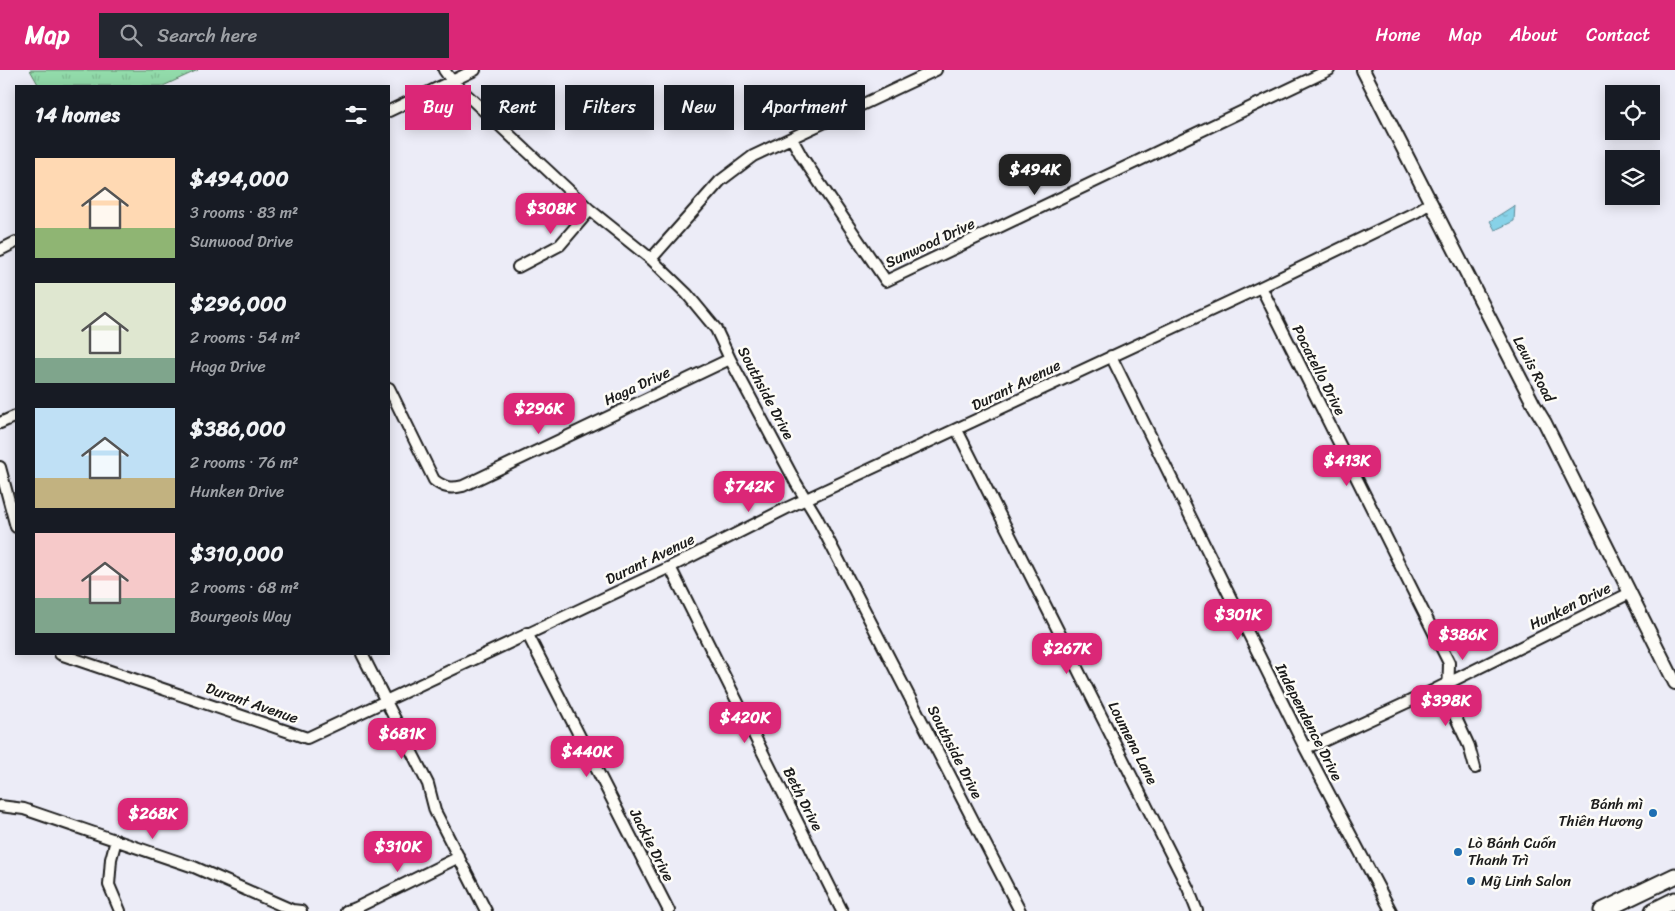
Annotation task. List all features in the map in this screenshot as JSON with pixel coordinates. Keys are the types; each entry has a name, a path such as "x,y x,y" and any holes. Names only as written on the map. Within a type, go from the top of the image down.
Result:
{"main road":[{"path":"1602,911 1675,876"},
{"path":"1653,911 1675,900"}],"street":[{"name":"Southside Drive","path":"444,70 452,81 590,210 651,260 687,294 716,329 730,359 816,516 1020,911"},
{"path":"390,111 475,70"},
{"path":"651,260 720,181 753,156 936,70"},
{"name":"Sunwood Drive","path":"792,139 802,157 886,281 1329,70"},
{"name":"Lewis Road","path":"1364,70 1534,405 1546,423 1675,683"},
{"name":"Durant Avenue","path":"63,655 306,738 670,567 806,499 1261,288 1416,212 1430,203"},
{"path":"518,267 560,245 590,210"},
{"path":"0,250 15,242"},
{"name":"Pocatello Drive","path":"1261,288 1449,663 1448,701 1469,746 1476,768"},
{"name":"Independence Drive","path":"1111,356 1305,748 1391,911"},
{"name":"Haga Drive","path":"390,390 434,480 442,487 453,489 463,486 730,359"},
{"path":"0,423 15,416"},
{"name":"Loumena Lane","path":"957,430 1188,888 1196,911"},
{"path":"0,467 15,523"},
{"name":"Beth Drive","path":"670,567 842,911"},
{"name":"Hunken Drive","path":"1305,748 1335,736 1630,594"},
{"name":"Jackie Drive","path":"527,633 669,911"},
{"path":"363,655 428,784 436,811 486,911"},
{"path":"0,806 24,809 194,867 295,911"},
{"path":"116,840 111,859 108,885 120,911"},
{"path":"346,911 356,908 458,857"}],"green space":[{"path":"30,70 198,70 165,85 38,85"}],"water":[{"path":"1515,205 1514,221 1495,230 1490,221"}],"place":[{"name":"Bánh mì Thiên Hương","path":"1653,813"},
{"name":"Lò Bánh Cuốn Thanh Trì","path":"1458,852"},
{"name":"Mỹ Linh Salon","path":"1471,881"}]}
